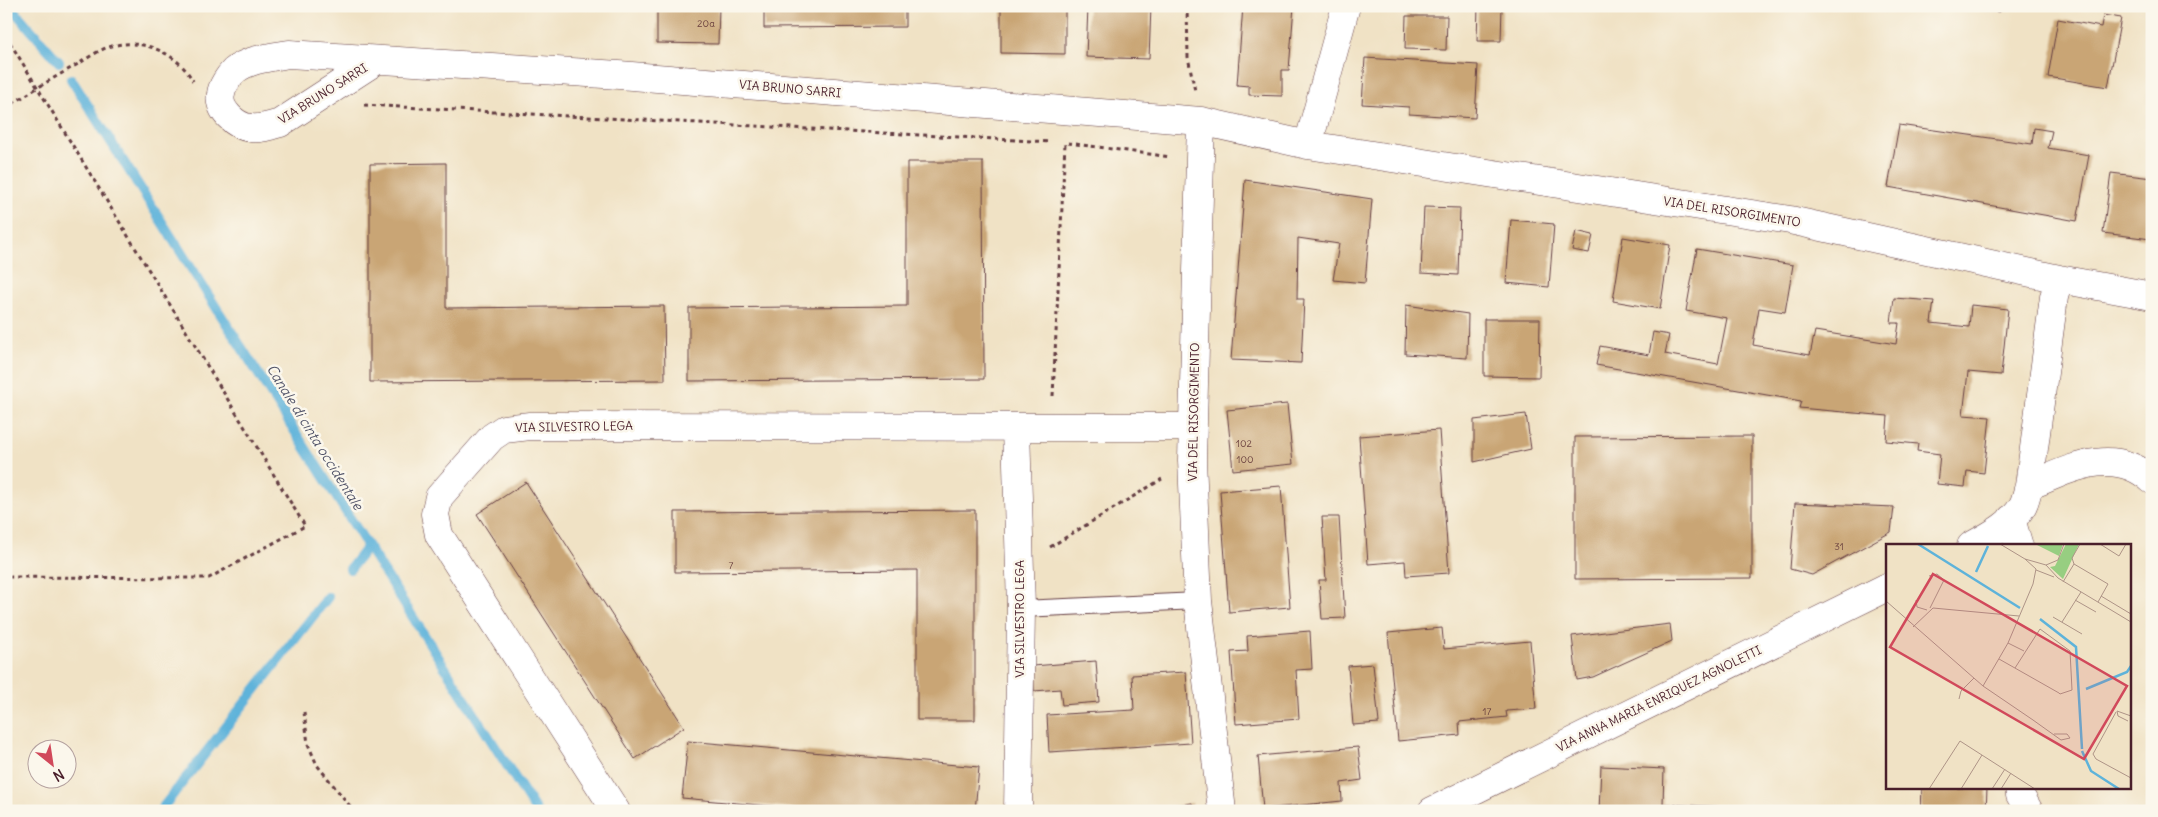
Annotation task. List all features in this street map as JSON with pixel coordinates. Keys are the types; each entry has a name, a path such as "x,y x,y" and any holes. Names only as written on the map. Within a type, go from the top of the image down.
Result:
{"street":[{"path":"1308,145 1346,6"},
{"name":"VIA BRUNO SARRI","path":"378,60 280,122 264,128 249,128 234,121 224,109 220,95 225,83 235,70 253,61 289,54 619,75 1202,121"},
{"name":"VIA DEL RISORGIMENTO","path":"1222,811 1198,601 1192,460 1202,121 1308,145 1790,220 2059,279 2152,296"},
{"path":"1975,544 1992,535 2011,519 2023,505 2029,486 2054,296 2059,279"},
{"name":"VIA SILVESTRO LEGA","path":"616,811 439,535 435,514 439,496 492,437 504,429 516,426 1193,427"},
{"name":"VIA SILVESTRO LEGA","path":"1016,427 1020,566 1018,811"},
{"path":"2029,486 2094,462 2110,461 2125,464 2142,471 2152,480"},
{"path":"2011,519 2018,544"},
{"name":"VIA ANNA MARIA ENRIQUEZ AGNOLETTI","path":"1432,811 1886,587"},
{"path":"2019,790 2029,811"}],"lane":[{"path":"1020,609 1198,601"}],"path":[{"path":"1187,6 1188,57 1202,121"},
{"path":"6,36 39,86 305,526 209,578 6,577"},
{"path":"6,108 39,86 86,59 110,46 123,44 158,48 175,59 193,79 195,85"},
{"path":"356,104 1065,142 1200,161"},
{"path":"1052,427 1065,142"},
{"path":"1020,566 1192,460"},
{"path":"304,712 308,744 317,765 354,811"}],"building":[{"path":"657,6 719,6 718,44 657,43"},
{"path":"764,6 905,6 905,27 764,28"},
{"path":"1001,6 1065,6 1065,54 1001,53"},
{"path":"1088,6 1151,6 1149,59 1086,57"},
{"path":"1243,6 1294,6 1289,70 1282,70 1282,96 1249,95 1249,86 1237,85"},
{"path":"1478,6 1502,6 1501,41 1477,41"},
{"path":"1970,6 2001,6 2000,12 1969,9"},
{"path":"2103,15 2121,18 2108,87 2048,77 2058,19 2101,27"},
{"path":"1406,16 1447,16 1446,50 1405,49"},
{"path":"1365,58 1478,65 1475,118 1409,114 1409,107 1362,104"},
{"path":"1899,125 2032,144 2034,128 2052,131 2048,148 2089,155 2077,221 1888,187"},
{"path":"907,162 983,162 984,379 689,381 689,308 907,306"},
{"path":"446,163 446,308 664,306 665,380 370,382 370,164"},
{"path":"2111,173 2152,178 2151,239 2103,233"},
{"path":"1245,180 1372,199 1365,283 1333,280 1339,244 1298,238 1297,299 1304,299 1301,363 1231,360"},
{"path":"1424,207 1460,208 1458,275 1421,273"},
{"path":"1511,220 1554,224 1549,287 1506,283"},
{"path":"1576,231 1593,235 1589,253 1572,250"},
{"path":"1623,237 1670,245 1660,309 1613,301"},
{"path":"1697,249 1793,265 1785,312 1759,308 1753,345 1810,355 1815,331 1896,344 1899,323 1891,323 1894,298 1934,301 1931,323 1969,327 1971,305 2008,309 2001,375 1968,372 1963,415 1990,417 1984,473 1967,471 1965,487 1937,484 1940,454 1917,451 1918,444 1886,441 1888,416 1799,408 1801,401 1596,365 1600,346 1649,355 1653,332 1669,335 1665,354 1718,364 1727,318 1686,311"},
{"path":"1406,305 1468,314 1467,358 1405,354"},
{"path":"1484,319 1540,319 1539,377 1484,376"},
{"path":"1287,404 1293,464 1233,470 1227,410"},
{"path":"1526,414 1531,449 1474,462 1474,420"},
{"path":"1439,430 1449,573 1406,576 1405,561 1368,564 1359,436"},
{"path":"1752,436 1752,578 1575,579 1575,437"},
{"path":"526,482 684,727 635,759 477,514"},
{"path":"1281,486 1290,607 1229,612 1220,491"},
{"path":"1795,503 1894,507 1891,532 1812,575 1790,569"},
{"path":"975,510 975,720 917,720 917,570 675,572 675,512"},
{"path":"1322,517 1339,517 1345,618 1322,619 1319,580 1326,580"},
{"path":"1670,624 1672,641 1593,677 1577,680 1572,636"},
{"path":"1442,628 1444,649 1530,641 1536,709 1506,711 1507,717 1459,722 1460,735 1398,741 1388,633"},
{"path":"1310,631 1312,669 1296,670 1299,719 1236,724 1231,652 1248,651 1247,636"},
{"path":"1096,661 1099,702 1062,705 1060,689 1034,691 1033,666"},
{"path":"1373,664 1379,723 1353,725 1348,666"},
{"path":"1186,672 1191,743 1049,752 1047,715 1134,710 1132,675"},
{"path":"688,741 979,767 975,811 824,811 682,798"},
{"path":"1358,747 1362,780 1341,783 1342,801 1263,809 1258,756"},
{"path":"1601,766 1664,769 1663,804 1776,809 1776,811 1599,811"},
{"path":"1922,790 1987,790 1986,811 1921,811"},
{"path":"1192,803 1193,811 1151,811 1151,810"}],"waterway":[{"name":"Canale di cinta occidentale","path":"10,6 59,62"},
{"name":"Canale di cinta occidentale","path":"71,79 536,811"},
{"path":"350,569 367,547"},
{"path":"160,811 328,597"}]}
